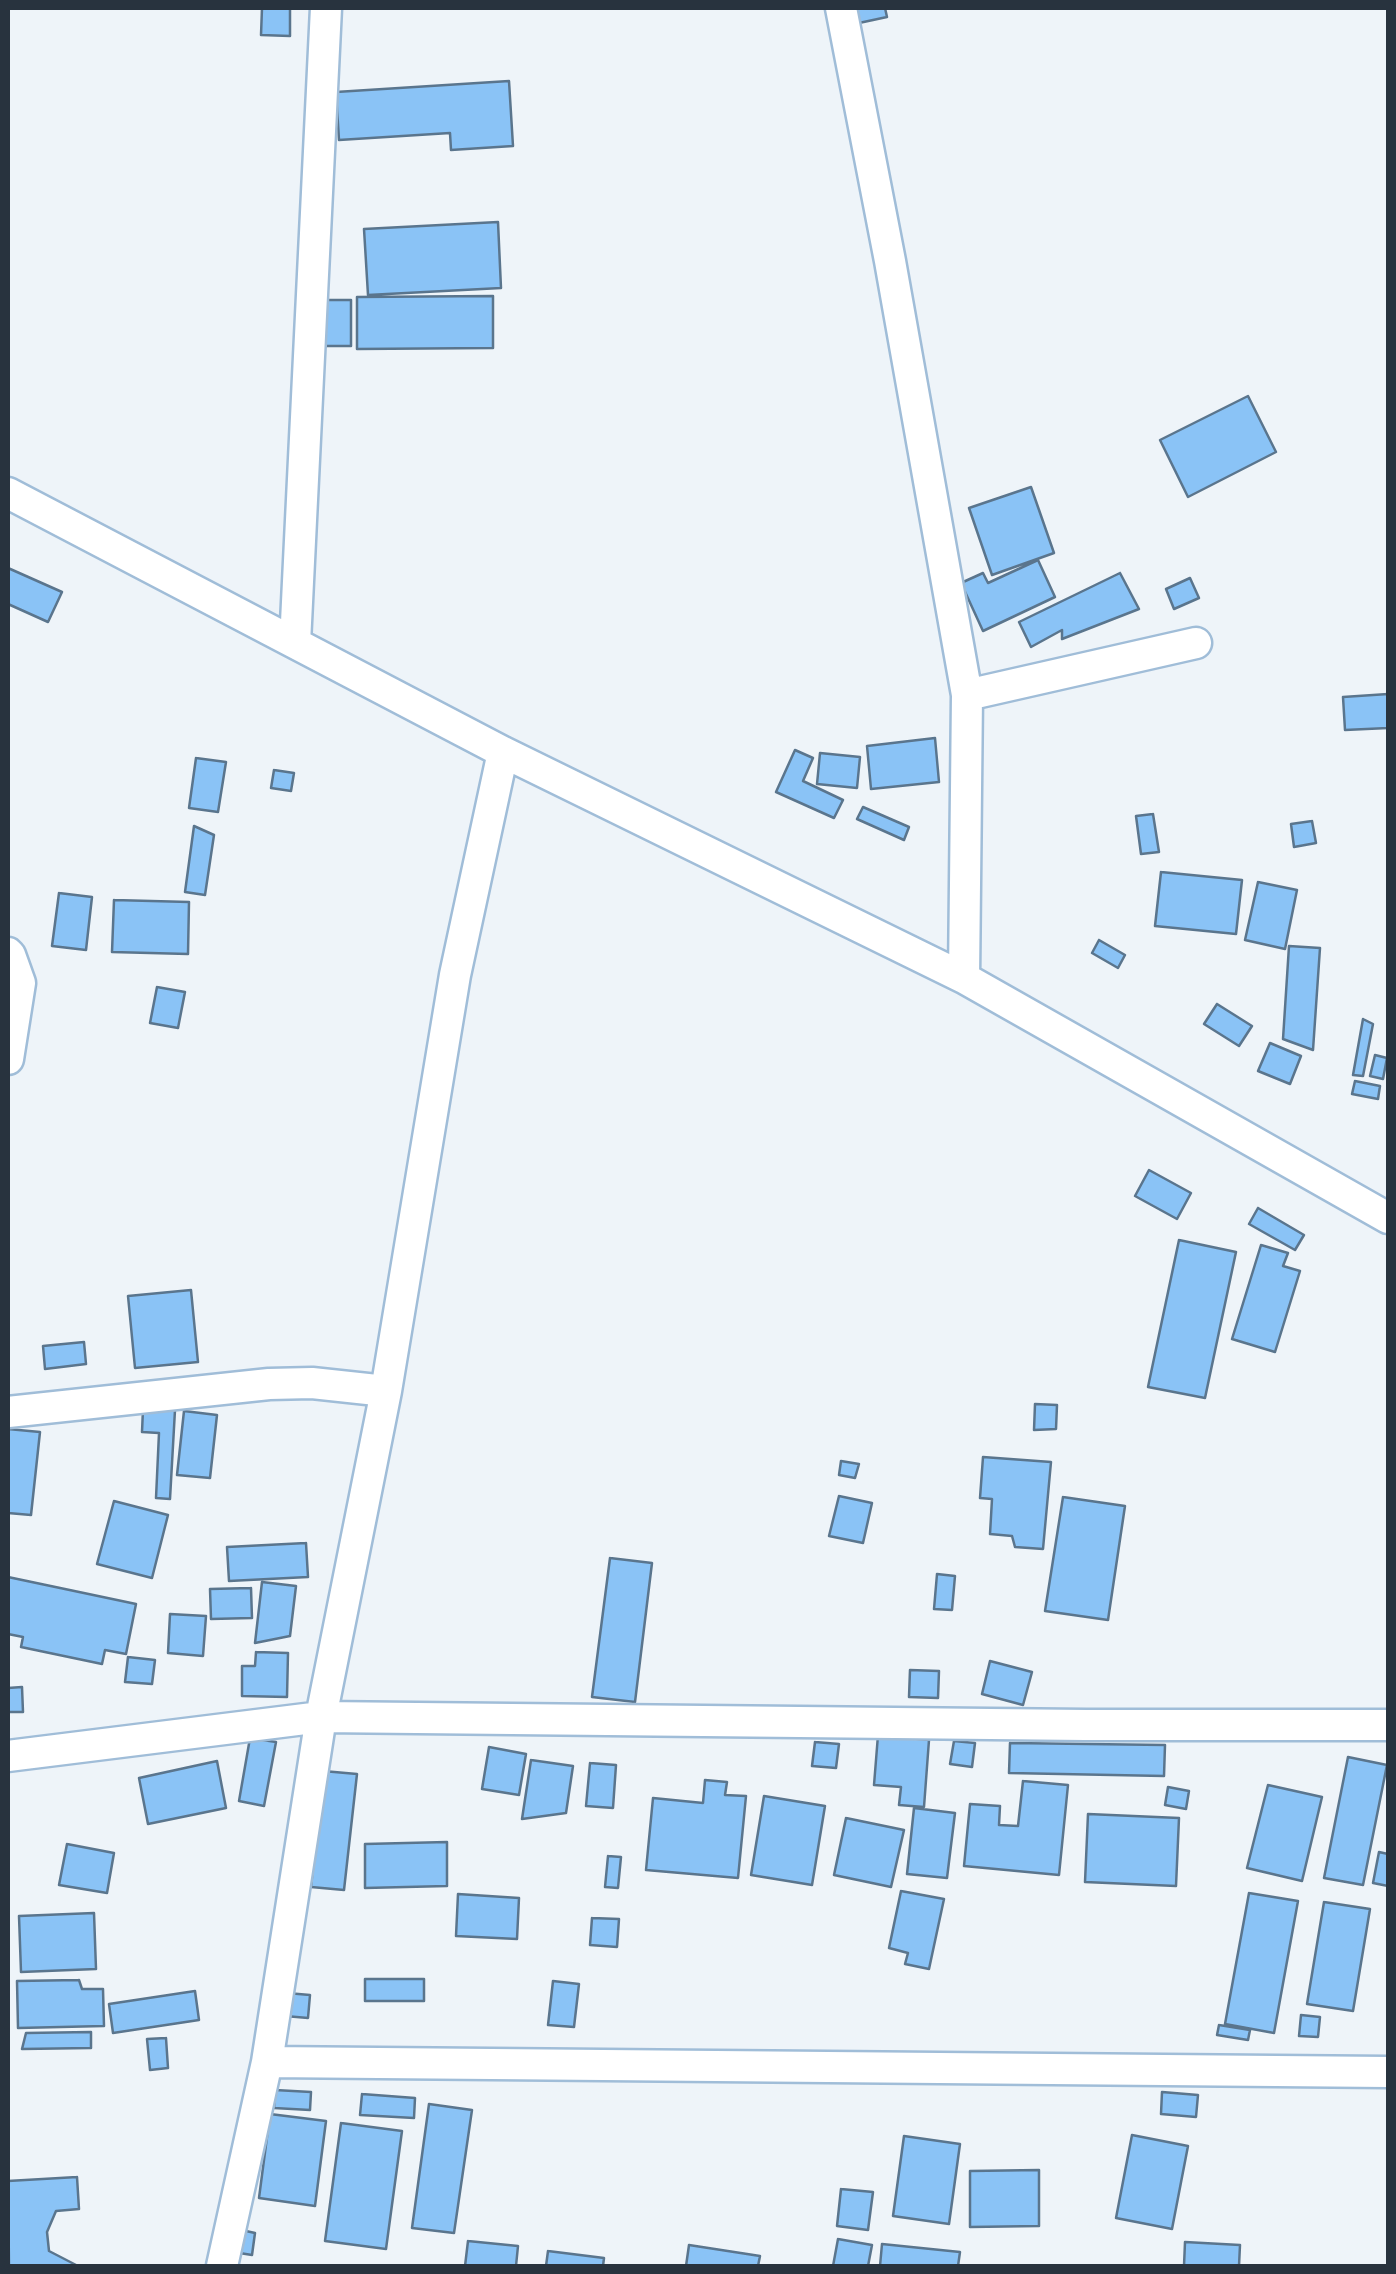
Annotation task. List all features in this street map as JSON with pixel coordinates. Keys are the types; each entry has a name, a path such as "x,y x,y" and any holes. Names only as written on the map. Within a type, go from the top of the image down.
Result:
{"street":[{"path":"295,643 326,8"},
{"path":"841,8 968,695 964,978"},
{"path":"8,493 504,752 964,978 1388,1218"},
{"path":"968,695 1196,643"},
{"path":"222,2266 266,2062 321,1717 386,1390 451,994 504,752"},
{"path":"8,952 20,983 8,1058"},
{"path":"8,1412 269,1384 312,1383 386,1390"},
{"path":"8,1756 321,1717 1388,1725"},
{"path":"266,2062 1388,2072"}],"building":[{"path":"262,8 290,8 290,36 261,35"},
{"path":"856,8 885,8 887,17 859,23"},
{"path":"509,81 513,146 451,150 450,133 339,140 336,92"},
{"path":"498,222 501,288 368,295 364,229"},
{"path":"493,296 493,348 357,349 357,297"},
{"path":"319,300 351,300 351,346 319,346"},
{"path":"1248,396 1276,452 1188,497 1160,440"},
{"path":"1031,487 1054,553 992,575 969,508"},
{"path":"1038,560 1055,597 983,631 961,583 983,573 988,583"},
{"path":"8,568 62,592 48,622 8,604"},
{"path":"1120,573 1139,609 1062,639 1062,630 1031,647 1019,622"},
{"path":"1190,578 1199,598 1174,609 1166,589"},
{"path":"1388,694 1388,728 1345,730 1343,697"},
{"path":"935,738 939,782 871,789 867,746"},
{"path":"795,750 813,758 803,781 843,800 834,818 776,792"},
{"path":"820,753 860,757 857,788 817,784"},
{"path":"196,758 226,762 218,812 189,808"},
{"path":"274,770 294,773 291,791 271,788"},
{"path":"863,807 909,827 904,840 857,819"},
{"path":"1153,814 1159,852 1141,854 1136,816"},
{"path":"1312,821 1316,843 1294,847 1291,824"},
{"path":"194,826 214,835 205,895 185,892"},
{"path":"1161,872 1242,880 1236,934 1155,926"},
{"path":"1258,882 1297,890 1285,949 1245,940"},
{"path":"59,893 92,897 86,950 52,946"},
{"path":"114,900 189,902 188,954 112,952"},
{"path":"1099,940 1125,955 1118,968 1092,953"},
{"path":"1289,946 1320,948 1313,1050 1283,1039"},
{"path":"157,987 185,992 178,1028 150,1023"},
{"path":"1217,1004 1252,1026 1239,1046 1204,1024"},
{"path":"1363,1019 1373,1024 1363,1076 1353,1075"},
{"path":"1270,1043 1301,1056 1290,1084 1258,1071"},
{"path":"1375,1055 1387,1058 1383,1079 1370,1076"},
{"path":"1355,1081 1380,1086 1378,1099 1352,1094"},
{"path":"1149,1170 1191,1193 1177,1219 1135,1196"},
{"path":"1258,1208 1304,1235 1295,1250 1249,1224"},
{"path":"1179,1240 1236,1252 1205,1398 1148,1387"},
{"path":"1261,1245 1288,1253 1283,1266 1300,1271 1275,1352 1232,1339"},
{"path":"191,1290 198,1362 135,1368 128,1296"},
{"path":"84,1342 86,1364 45,1369 43,1346"},
{"path":"1035,1404 1057,1405 1056,1429 1034,1430"},
{"path":"143,1409 175,1410 170,1499 156,1498 159,1433 142,1432"},
{"path":"184,1411 217,1415 210,1478 177,1475"},
{"path":"8,1429 40,1432 31,1515 8,1513"},
{"path":"983,1457 1051,1462 1043,1549 1015,1547 1012,1536 990,1534 992,1499 980,1498"},
{"path":"841,1461 859,1464 855,1478 839,1475"},
{"path":"839,1496 872,1503 863,1543 829,1536"},
{"path":"1063,1497 1125,1506 1108,1620 1045,1611"},
{"path":"114,1501 168,1515 152,1578 97,1564"},
{"path":"306,1543 308,1577 229,1581 227,1547"},
{"path":"610,1558 652,1563 635,1702 592,1697"},
{"path":"937,1574 955,1576 952,1610 934,1609"},
{"path":"8,1577 136,1604 126,1654 105,1650 102,1664 21,1647 23,1637 8,1634"},
{"path":"262,1582 296,1586 290,1636 255,1643"},
{"path":"251,1588 252,1618 211,1619 210,1589"},
{"path":"170,1614 206,1616 203,1656 168,1653"},
{"path":"256,1652 288,1653 287,1697 242,1696 242,1666 255,1666"},
{"path":"128,1657 155,1660 152,1684 125,1682"},
{"path":"990,1661 1032,1672 1023,1705 982,1694"},
{"path":"910,1670 939,1671 938,1698 909,1697"},
{"path":"22,1687 23,1712 8,1712 8,1688"},
{"path":"878,1735 929,1740 924,1807 899,1805 901,1787 874,1785"},
{"path":"250,1738 276,1742 264,1806 239,1801"},
{"path":"954,1741 975,1743 972,1767 950,1764"},
{"path":"815,1742 839,1744 836,1768 812,1766"},
{"path":"1010,1743 1165,1745 1164,1776 1009,1773"},
{"path":"489,1747 526,1754 519,1795 482,1789"},
{"path":"1348,1757 1387,1765 1363,1885 1324,1878"},
{"path":"531,1760 573,1766 566,1813 522,1819"},
{"path":"217,1761 226,1808 148,1824 139,1778"},
{"path":"590,1763 616,1765 613,1808 586,1806"},
{"path":"323,1771 357,1774 344,1890 311,1887"},
{"path":"705,1780 727,1782 725,1795 746,1796 738,1878 646,1870 653,1798 703,1803"},
{"path":"1023,1781 1068,1785 1059,1875 964,1866 970,1804 1000,1806 999,1825 1018,1826"},
{"path":"1268,1785 1322,1797 1302,1881 1247,1868"},
{"path":"1168,1787 1189,1791 1186,1809 1165,1805"},
{"path":"764,1796 825,1806 812,1885 751,1875"},
{"path":"914,1808 955,1813 947,1878 907,1874"},
{"path":"1088,1814 1179,1818 1176,1886 1085,1882"},
{"path":"846,1818 904,1830 891,1887 834,1875"},
{"path":"447,1842 447,1886 365,1888 365,1844"},
{"path":"67,1844 114,1853 107,1893 59,1885"},
{"path":"1379,1852 1388,1854 1388,1886 1373,1883"},
{"path":"608,1856 621,1857 618,1888 605,1887"},
{"path":"901,1891 944,1899 929,1969 905,1964 908,1953 889,1948"},
{"path":"1249,1893 1298,1901 1274,2033 1225,2024"},
{"path":"458,1894 519,1898 517,1939 456,1936"},
{"path":"1324,1902 1370,1909 1353,2011 1307,2004"},
{"path":"94,1913 96,1969 21,1972 19,1916"},
{"path":"592,1918 619,1919 617,1947 590,1945"},
{"path":"365,1979 424,1979 424,2001 365,2001"},
{"path":"79,1980 82,1989 103,1989 104,2026 18,2028 17,1981"},
{"path":"553,1981 579,1984 574,2027 548,2025"},
{"path":"195,1991 199,2020 113,2033 109,2004"},
{"path":"287,1993 310,1995 308,2018 285,2016"},
{"path":"1301,2015 1320,2017 1318,2037 1299,2036"},
{"path":"1219,2025 1250,2030 1248,2040 1217,2035"},
{"path":"91,2032 91,2048 22,2049 26,2033"},
{"path":"166,2038 168,2068 150,2070 147,2039"},
{"path":"275,2090 311,2092 310,2110 274,2108"},
{"path":"1162,2092 1198,2095 1196,2117 1161,2114"},
{"path":"362,2094 415,2098 414,2118 360,2115"},
{"path":"429,2104 472,2110 454,2233 412,2228"},
{"path":"270,2114 326,2121 315,2206 259,2198"},
{"path":"341,2123 402,2131 386,2249 325,2241"},
{"path":"1132,2135 1188,2146 1172,2229 1116,2218"},
{"path":"904,2136 960,2144 949,2224 893,2216"},
{"path":"1039,2170 1039,2226 970,2227 970,2171"},
{"path":"77,2177 79,2209 56,2211 47,2232 49,2251 78,2266 9,2266 8,2181"},
{"path":"841,2189 873,2192 868,2230 837,2226"},
{"path":"237,2229 255,2233 252,2255 233,2252"},
{"path":"838,2239 872,2245 868,2266 833,2266"},
{"path":"468,2241 518,2246 516,2266 465,2266"},
{"path":"1185,2242 1240,2245 1239,2266 1184,2266"},
{"path":"882,2244 960,2252 958,2266 880,2266"},
{"path":"689,2245 760,2256 758,2266 686,2266"},
{"path":"548,2251 604,2258 603,2266 546,2266"}]}
